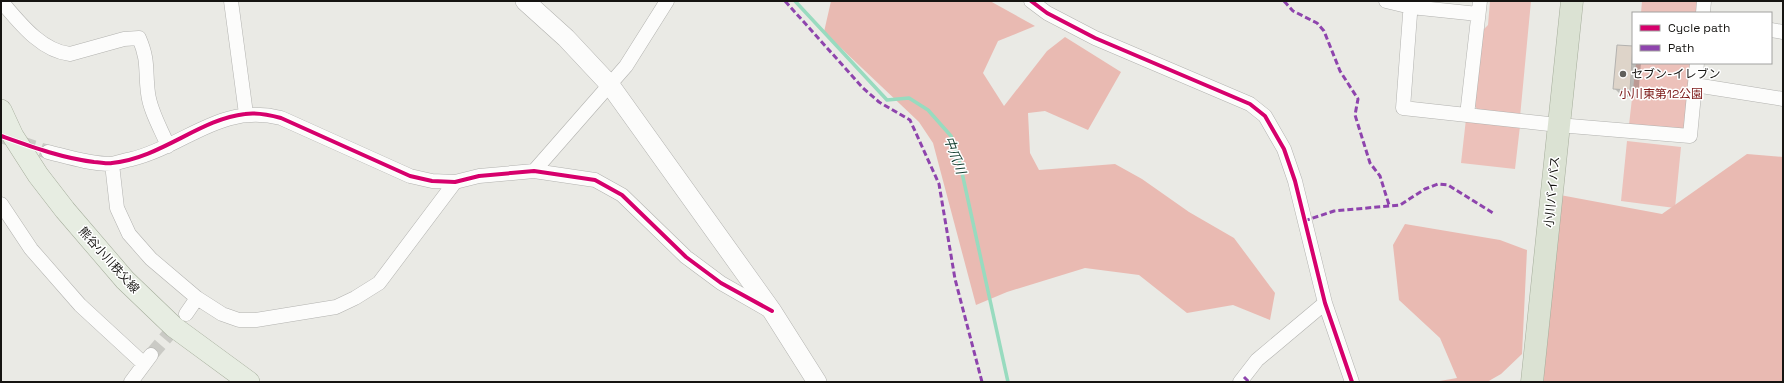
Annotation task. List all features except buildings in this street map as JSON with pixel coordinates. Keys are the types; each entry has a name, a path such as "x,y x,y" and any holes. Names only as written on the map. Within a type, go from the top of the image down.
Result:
{"highway":[{"name":"小川バイパス","path":"1532,382 1572,1"}],"main road":[{"name":"熊谷小川秩父線","path":"1,110 13,136 38,175 65,210 125,280 174,327 249,382"}],"street":[{"path":"1,1 39,40 50,48 61,53 70,54 124,39 139,38 144,49 147,65 148,94 155,117 168,146"},
{"path":"231,1 246,114"},
{"path":"525,1 566,38 610,85 772,311 817,382"},
{"path":"534,171 626,66 667,1"},
{"path":"1031,1 1047,12 1095,38 1250,104 1265,116 1284,149 1325,303 1352,382"},
{"path":"1386,1 1411,4 1479,7 1467,115"},
{"path":"1703,12 1704,1"},
{"path":"1411,4 1403,108 1558,125 1690,136 1698,64"},
{"path":"1772,30 1783,32"},
{"path":"1695,85 1783,99"},
{"path":"48,152 77,160 112,164 142,156 168,146 220,120 246,114 268,114 282,118 410,176 432,181 455,182 479,176 534,171 595,180 622,195 686,257 721,283 772,311"},
{"path":"112,164 117,208 129,234 151,259 197,298 222,314 239,320 256,320 336,307 355,298 379,283 455,182"},
{"path":"1,204 31,248 80,305 148,359 131,382"},
{"path":"186,314 197,298"},
{"path":"1240,382 1257,360 1325,303"}],"green space":[{"path":"1490,1 1531,1 1520,117 1480,113 1474,105 1482,31 1488,25"},
{"path":"1642,1 1698,1 1697,12 1641,12"},
{"name":"小川東第12公園","path":"1636,64 1692,64 1686,125 1681,130 1629,125"},
{"path":"1466,119 1520,126 1515,169 1461,163"},
{"path":"1627,141 1681,147 1675,208 1621,201"}],"shaded area":[{"path":"831,1 990,1 1035,26 998,41 983,73 1004,106 1047,51 1065,37 1121,72 1088,130 1045,111 1028,113 1030,153 1039,170 1115,164 1142,179 1189,212 1234,238 1275,293 1270,320 1233,305 1187,313 1139,275 1085,268 1007,292 976,305 933,143 919,122 824,32"},
{"path":"1747,154 1783,157 1783,382 1541,382 1560,195 1662,214"},
{"path":"1405,224 1500,240 1527,250 1522,354 1501,374 1487,382 1434,382 1457,378 1440,338 1399,300 1393,245"}],"waterway":[{"name":"中爪川","path":"795,1 887,100 909,98 928,110 951,136 959,159 1008,382"}],"tunnel":[{"path":"1,136 48,152"},
{"path":"151,355 180,321"}],"marked path":[{"path":"785,1 863,88 879,102 910,120 939,184 955,279 982,382"},
{"path":"1284,1 1293,11 1317,23 1324,31 1340,71 1358,99 1355,115 1370,163 1380,176 1389,205"},
{"path":"1304,221 1334,211 1400,205 1425,189 1438,184 1448,185 1493,213"},
{"path":"1244,377 1249,382"}],"cycle path":[{"path":"1031,1 1047,13 1095,38 1250,104 1265,116 1284,149 1295,181 1325,303 1352,382"},
{"path":"1,136 59,155 94,162 110,163 130,160 147,154 212,123 228,117 250,113 281,118 410,176 432,181 455,182 479,176 534,171 595,180 622,195 686,257 721,283 772,311"}],"place":[{"name":"セブン-イレブン","path":"1623,74"}]}
